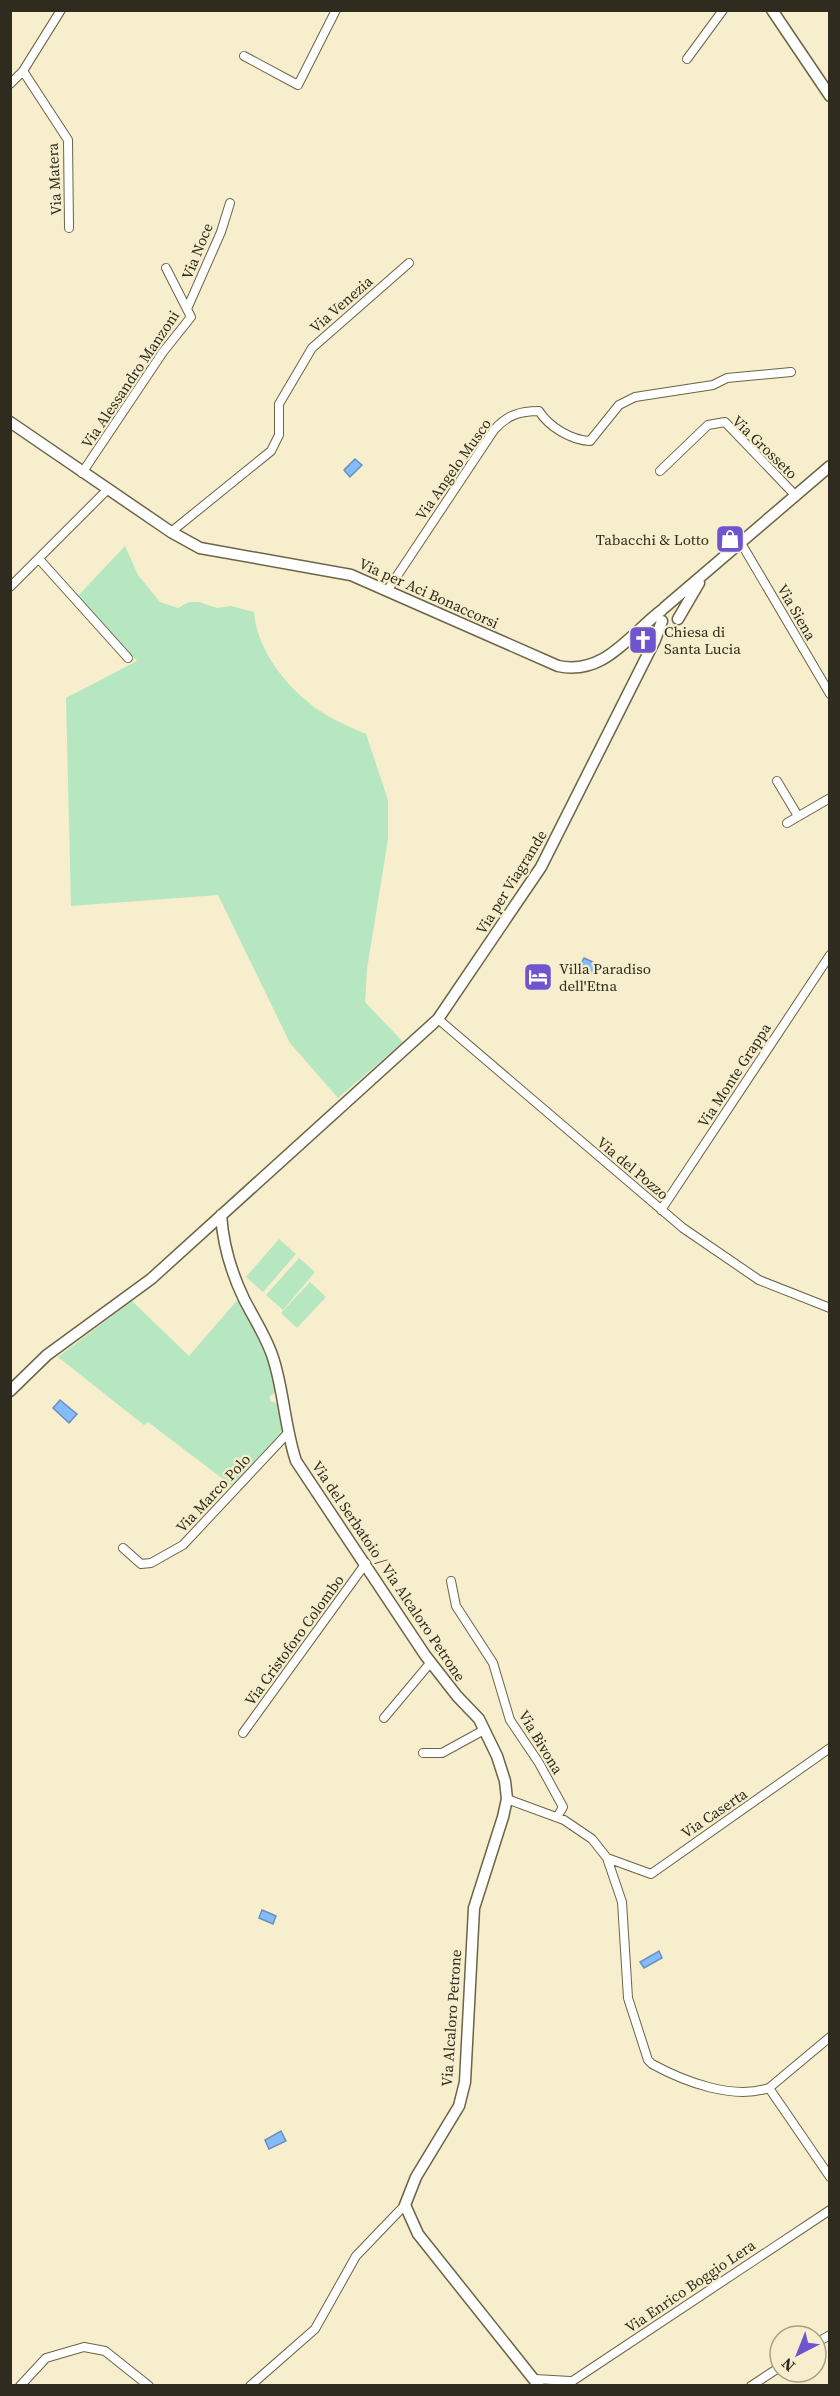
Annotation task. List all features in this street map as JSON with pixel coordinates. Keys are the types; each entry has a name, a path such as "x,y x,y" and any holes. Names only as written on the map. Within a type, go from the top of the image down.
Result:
{"main road":[{"path":"772,10 830,96"},
{"name":"Via per Aci Bonaccorsi","path":"10,422 82,473 171,532 200,548 335,571 387,591 558,666 572,669 601,661 640,628 666,617"},
{"path":"666,617 710,568 830,466"},
{"name":"Via per Viagrande","path":"47,1355 151,1279 438,1019 541,867 666,617 689,595 710,568"},
{"name":"Via del Serbatoio / Via Alcaloro Petrone","path":"221,1215 223,1241 232,1269 274,1361 287,1434 296,1461 431,1662 457,1696 479,1719 497,1756 505,1781 507,1799"},
{"path":"10,1391 47,1355"},
{"path":"10,1399 47,1355"},
{"name":"Via Alcaloro Petrone","path":"405,2205 416,2177 459,2106 465,2082 474,1908 507,1799"},
{"path":"405,2205 418,2234 537,2382"}],"street":[{"path":"10,84 22,71 61,10"},
{"path":"244,56 298,85 336,10"},
{"path":"687,59 723,10"},
{"name":"Via Matera","path":"22,71 68,140 66,166 69,228"},
{"name":"Via Noce","path":"187,309 221,232 230,203"},
{"name":"Via Venezia","path":"171,532 271,451 279,435 279,404 312,348 408,263"},
{"name":"Via Alessandro Manzoni","path":"82,473 163,351 191,317 166,268"},
{"name":"Via Angelo Musco","path":"387,591 494,430 510,416 523,411 539,411 554,427 590,441 619,405 635,397 713,386 727,378 790,372"},
{"name":"Via Grosseto","path":"660,471 708,425 725,422 796,496"},
{"path":"10,587 108,489"},
{"name":"Via Siena","path":"741,543 830,694"},
{"path":"39,559 128,658"},
{"path":"777,781 798,816"},
{"path":"788,823 830,798"},
{"name":"Via Monte Grappa","path":"661,1210 830,954"},
{"name":"Via del Pozzo","path":"438,1019 683,1228 735,1262 744,1272 830,1308"},
{"name":"Via Marco Polo","path":"123,1548 141,1564 152,1563 183,1545 287,1434"},
{"name":"Via Cristoforo Colombo","path":"243,1733 366,1563"},
{"name":"Via Bivona","path":"450,1581 456,1606 493,1663 510,1720 539,1763 563,1807 557,1816"},
{"path":"384,1718 431,1662"},
{"path":"423,1753 442,1753 484,1730"},
{"name":"Via Caserta","path":"607,1858 651,1874 830,1748"},
{"path":"507,1799 557,1816 582,1830 607,1858 621,1902 628,1998 648,2060 652,2064 730,2091 750,2093 769,2088 830,2037"},
{"path":"769,2088 830,2177"},
{"name":"Via Alcaloro Petrone","path":"250,2385 315,2330 356,2256 405,2205"},
{"name":"Via Enrico Boggio Lera","path":"569,2384 830,2210"},
{"path":"20,2385 46,2358 84,2347 105,2351 149,2385"},
{"path":"751,2385 768,2374"},
{"path":"537,2382 569,2384"}],"green space":[{"path":"125,546 138,575 160,602 178,608 189,602 199,602 217,608 231,606 254,612 262,643 279,672 290,685 328,716 366,734 388,800 388,839 367,969 365,1002 403,1042 338,1098 290,1043 218,895 71,906 66,698 137,661 77,597"},
{"path":"279,1239 296,1254 263,1292 246,1277"},
{"path":"299,1258 315,1272 283,1310 266,1295"},
{"path":"310,1282 326,1297 297,1328 281,1313"},
{"path":"240,1297 266,1347 277,1391 269,1397 271,1401 279,1404 283,1432 231,1485 148,1422 144,1425 58,1357 132,1301 189,1356"}],"water":[{"path":"355,459 362,465 350,477 344,470"},
{"path":"584,958 599,965 595,975 579,968"},
{"path":"60,1400 77,1414 69,1423 53,1408"},
{"path":"262,1910 276,1916 273,1924 259,1918"},
{"path":"659,1951 662,1958 644,1968 640,1962"},
{"path":"281,2131 286,2141 269,2149 265,2140"}],"place":[{"name":"Tabacchi & Lotto","path":"730,539"},
{"name":"Chiesa di Santa Lucia","path":"643,640"},
{"name":"Villa Paradiso dell'Etna","path":"538,977"}]}
